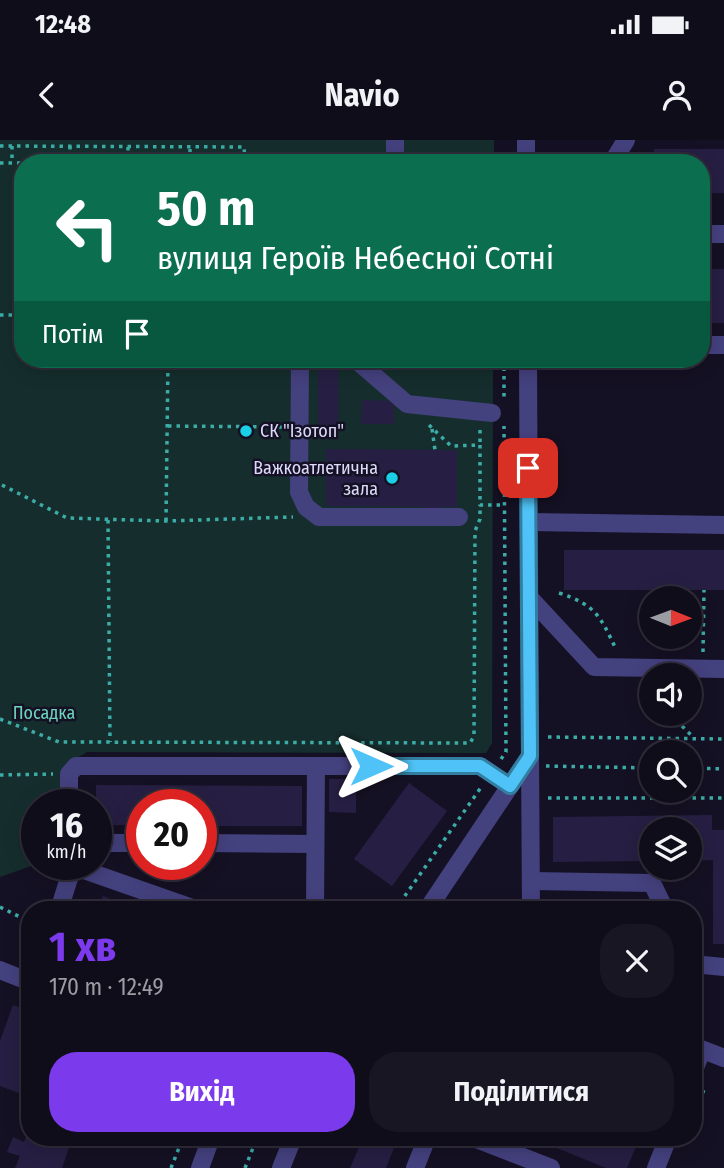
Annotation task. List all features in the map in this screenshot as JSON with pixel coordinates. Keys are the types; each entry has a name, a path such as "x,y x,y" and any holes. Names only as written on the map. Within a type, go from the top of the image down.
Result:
{"street":[{"path":"300,368 299,492 306,507 319,517 459,517"},
{"path":"365,368 407,404 492,413"},
{"path":"528,368 531,901"},
{"path":"529,522 724,525"},
{"path":"529,597 594,667 724,669"},
{"path":"433,901 510,786 530,761"},
{"path":"69,789 69,774 76,766 480,766 510,786"},
{"path":"315,901 316,766"},
{"path":"217,843 315,844"},
{"path":"62,901 68,880"},
{"path":"112,880 172,901"},
{"path":"531,881 652,883 661,901"},
{"path":"702,965 724,967"},
{"path":"0,970 21,978"},
{"path":"702,1050 724,1058"},
{"path":"200,1168 208,1146"},
{"path":"281,1168 290,1146"},
{"path":"415,1168 424,1146"},
{"path":"495,1146 551,1168"},
{"path":"656,1168 665,1146"}],"path":[{"path":"0,146 244,147 244,154"},
{"path":"0,163 12,163 12,146"},
{"path":"69,146 70,154"},
{"path":"128,147 128,154"},
{"path":"190,147 190,154"},
{"path":"166,520 167,368"},
{"path":"498,763 506,752 503,368"},
{"path":"0,719 58,742 470,743 474,736 475,531 480,505 480,445 451,446 407,404"},
{"path":"167,426 299,427"},
{"path":"432,427 435,450"},
{"path":"2,485 67,518 166,520 319,517"},
{"path":"480,505 505,505"},
{"path":"108,520 110,742"},
{"path":"703,668 704,590"},
{"path":"559,593 598,611 625,667"},
{"path":"682,726 695,739"},
{"path":"530,736 724,739"},
{"path":"530,761 639,767"},
{"path":"702,768 724,769"},
{"path":"0,775 69,774"},
{"path":"401,901 482,786"},
{"path":"548,798 724,798"},
{"path":"0,907 21,918"},
{"path":"171,1168 180,1146"},
{"path":"245,1168 254,1146"}],"green space":[{"name":"СК \"Ізотоп\"","path":"0,140 494,140 494,154 14,154 14,368 493,368 492,743 486,753 87,752 65,765 64,789 21,789 21,870 0,877"}],"building":[{"path":"654,149 724,149 724,193 710,193 710,154 654,154"},
{"path":"710,269 724,269 724,323 710,323"},
{"path":"318,368 339,368 338,436 318,436"},
{"path":"362,400 394,401 394,424 361,424"},
{"name":"Важкоатлетична зала","path":"326,449 457,450 457,507 442,507 443,515 426,515 426,507 326,506"},
{"path":"564,550 724,550 724,590 702,590 702,586 639,586 639,590 564,590"},
{"path":"329,779 356,779 356,813 329,812"},
{"path":"409,783 447,811 392,886 354,859"},
{"path":"96,785 302,786 302,826 217,826 217,789 126,789 126,825 112,825 112,789 96,789"},
{"path":"712,815 712,830 724,830 724,944 713,944 713,860 702,860 702,817 639,817 639,861 553,862 553,817"},
{"path":"103,896 115,901 101,901"},
{"path":"13,1005 21,1008 21,1094 0,1086 0,1041"},
{"path":"13,1137 21,1141 21,1146 70,1146 62,1168 15,1168 20,1156 7,1152"},
{"path":"360,1146 395,1146 386,1168 350,1168"},
{"path":"552,1146 636,1146 627,1168 606,1168"}],"place":[{"name":"СК \"Ізотоп\"","path":"246,431"},
{"name":"Важкоатлетична зала","path":"392,478"}],"route":[{"path":"371,766 480,766 510,786 530,756 528,468"}],"park label":[{"name":"Посадка","path":"44,713"}]}
